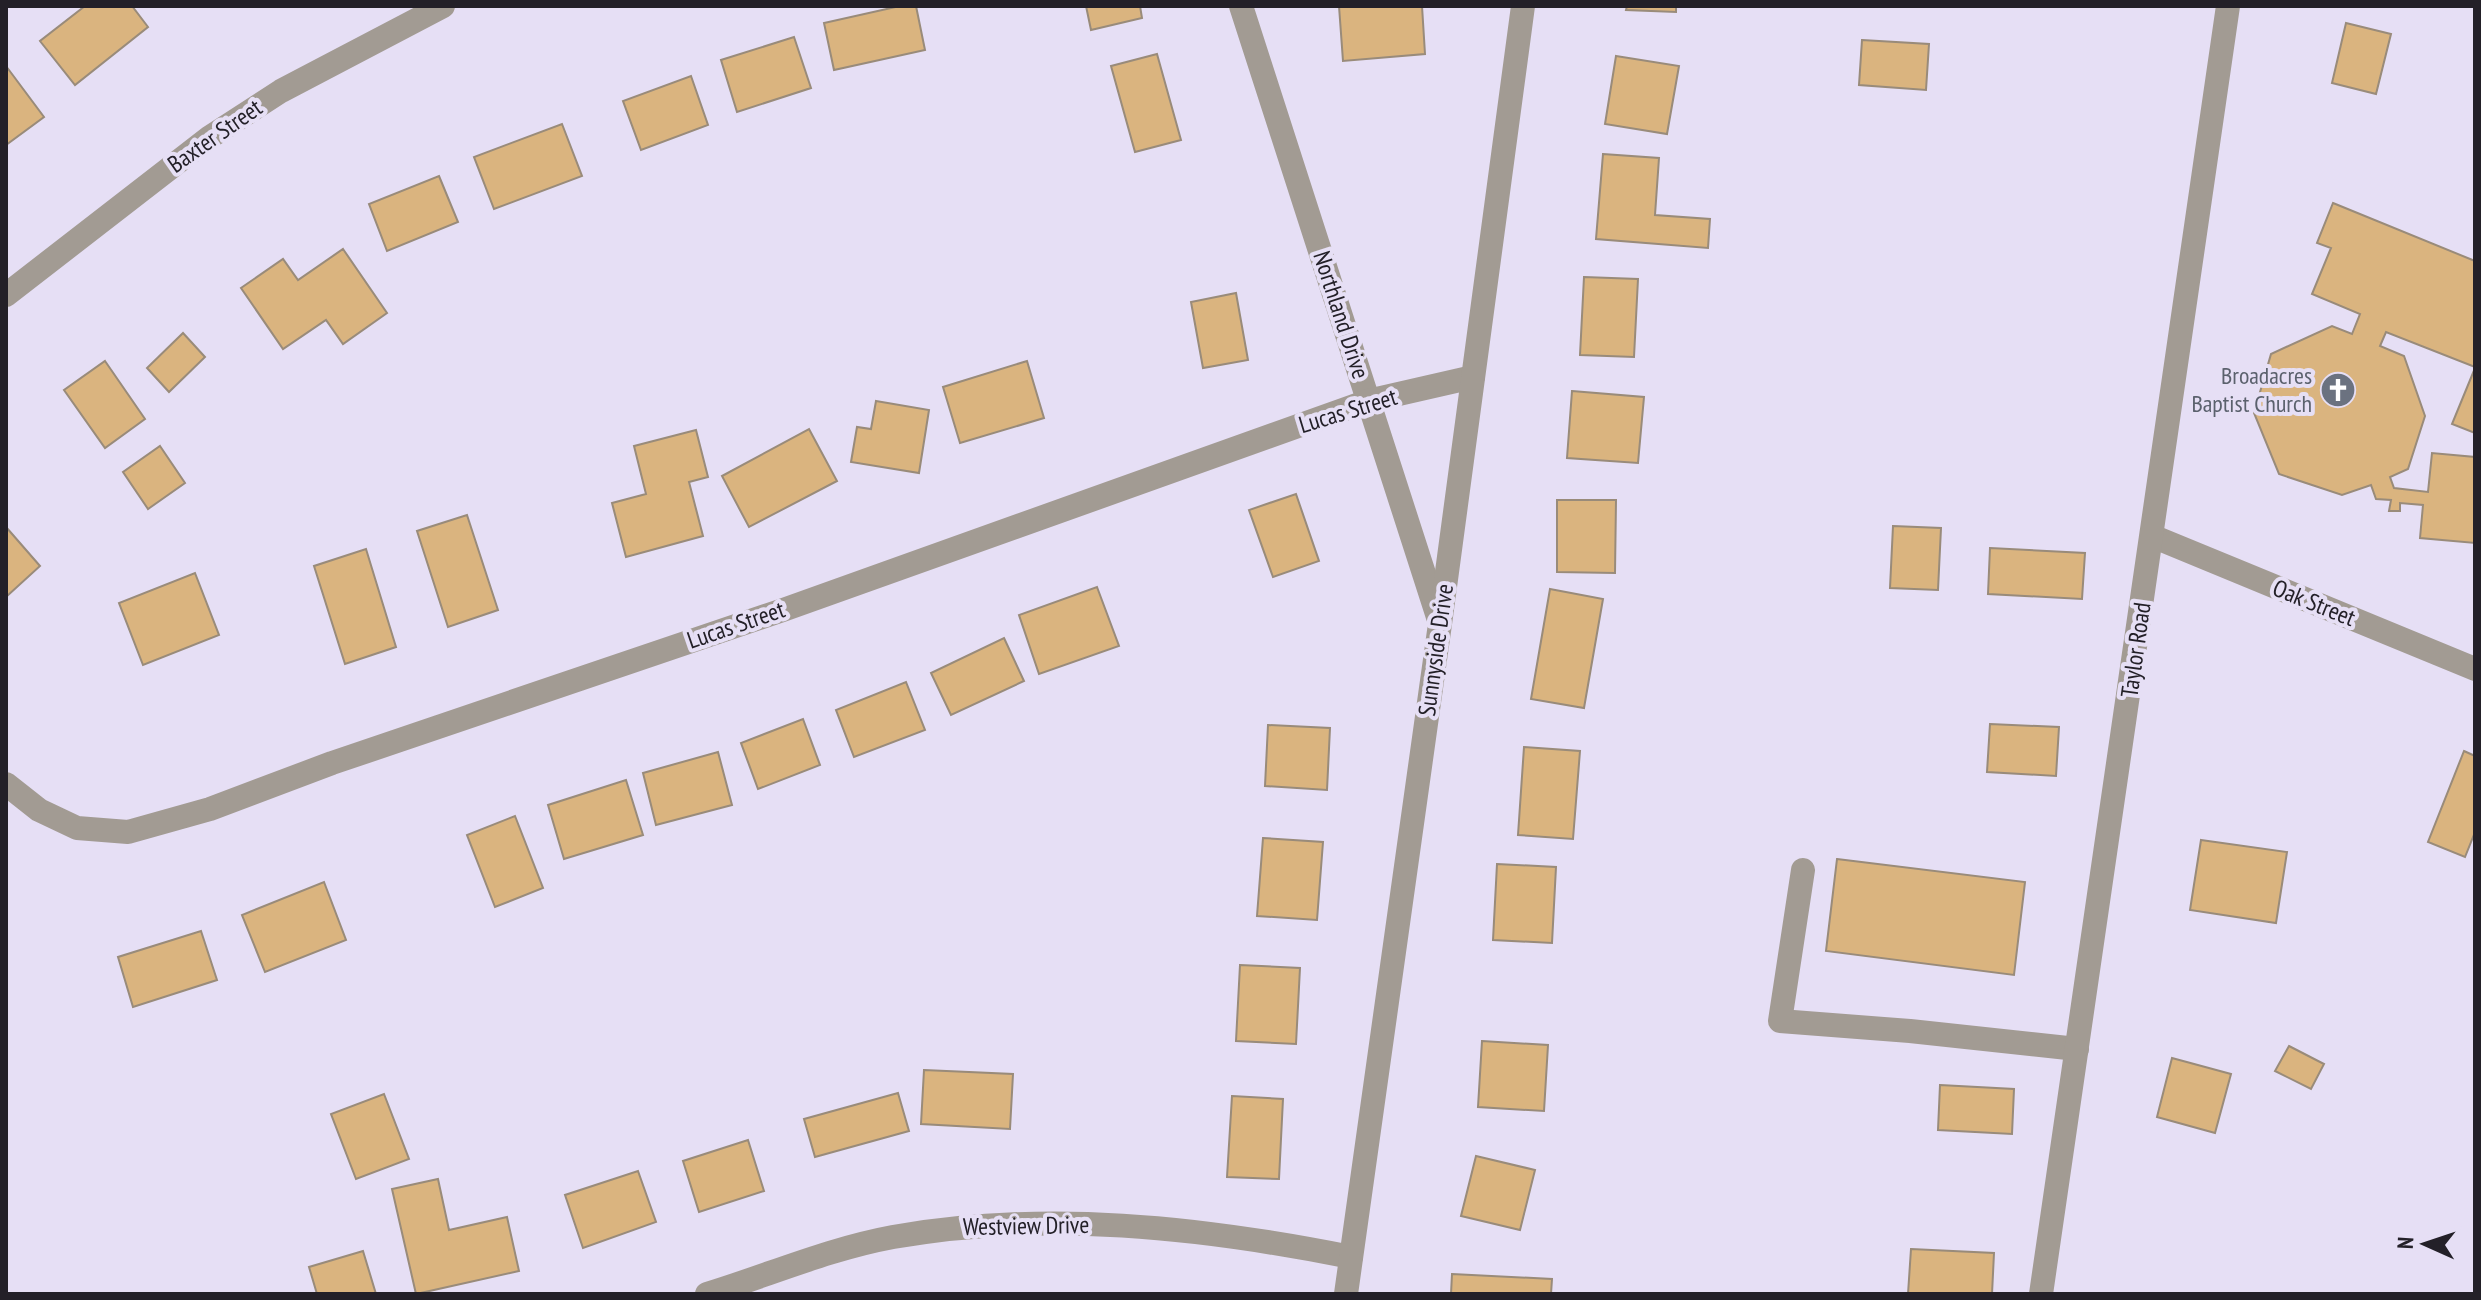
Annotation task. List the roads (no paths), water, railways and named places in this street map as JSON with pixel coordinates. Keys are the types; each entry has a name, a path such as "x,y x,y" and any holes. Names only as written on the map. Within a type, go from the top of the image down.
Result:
{"street":[{"name":"Baxter Street","path":"6,295 210,137 281,91 443,6"},
{"name":"Northland Drive","path":"1241,6 1440,624"},
{"name":"Sunnyside Drive","path":"1346,1294 1523,6"},
{"name":"Taylor Road","path":"2041,1294 2228,6"},
{"name":"Lucas Street","path":"6,784 39,810 77,828 128,832 210,809 332,763 783,610 1368,401 1473,377"},
{"name":"Oak Street","path":"2152,536 2475,669"},
{"path":"1803,870 1780,1021 2077,1049"},
{"name":"Westview Drive","path":"707,1294 807,1259 890,1238 967,1226 1052,1223 1137,1226 1259,1239 1351,1257"}],"place":[{"name":"Broadacres Baptist Church","path":"2338,390"}]}
